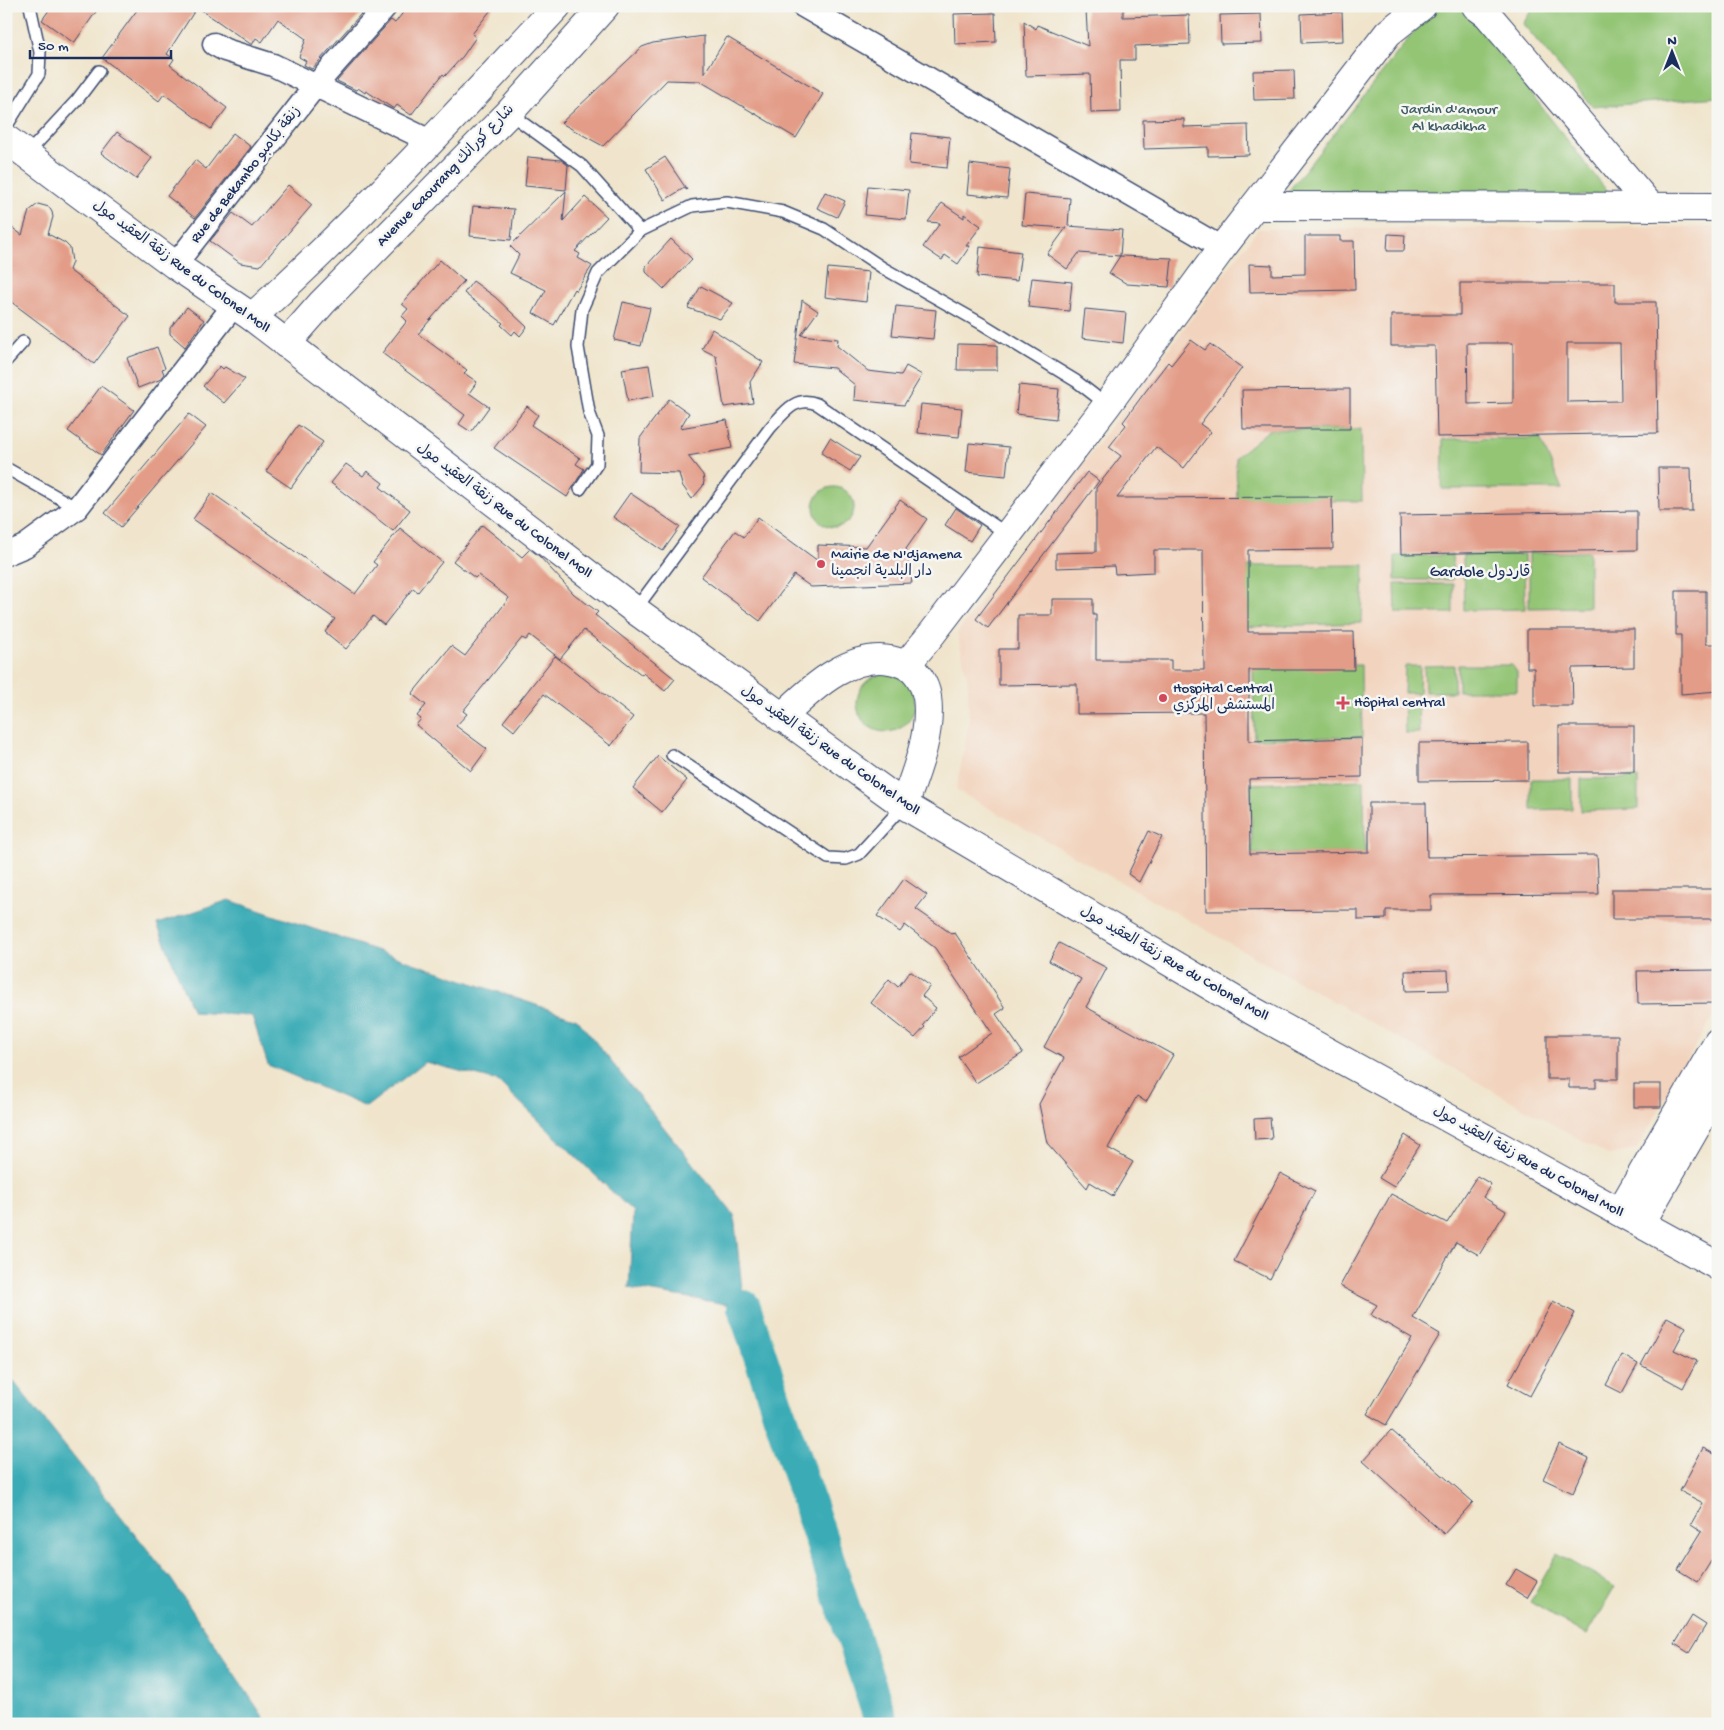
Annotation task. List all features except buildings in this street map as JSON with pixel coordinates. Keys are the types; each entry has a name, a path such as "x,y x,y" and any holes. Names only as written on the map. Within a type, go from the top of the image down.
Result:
{"main road":[{"path":"243,311 316,257 432,142 557,6"},
{"name":"Avenue Gaourang شارع كورانك","path":"286,344 322,303 509,114 604,6"},
{"path":"1388,34 1400,6"},
{"path":"906,665 1107,405 1222,248 1388,34 1422,6"},
{"path":"1487,10 1651,207"},
{"name":"زنقة العقيد مول Rue du Colonel Moll","path":"17,146 175,265 243,311 635,610 781,718 904,805 1253,1011 1718,1266"},
{"path":"1255,206 1718,207"},
{"path":"781,718 813,690 853,664 874,659 894,660 906,665 922,682 927,698 927,716 919,758 904,805"},
{"path":"1630,1218 1718,1042"},
{"path":"1630,1218 1718,1088"}],"street":[{"name":"Rue de Bekambo زنقة بكامبو","path":"175,265 316,84 386,6"},
{"path":"803,6 1222,248"},
{"path":"214,44 225,50 273,65 316,84 432,142"},
{"path":"6,554 25,546 78,508 243,311"}],"lane":[{"path":"6,127 40,74 40,52 30,6"},
{"path":"17,146 77,100 99,72"},
{"path":"509,114 582,166 640,231"},
{"path":"580,489 597,464 598,436 589,412 578,347 582,309 598,273 640,231 692,206 727,202 783,212 824,229 883,268 984,325 1076,381 1107,405"},
{"path":"6,361 23,342"},
{"path":"635,610 770,428 795,402 807,400 817,404 1007,534"},
{"path":"6,468 78,508"},
{"path":"672,756 828,858 846,859 859,854 904,805"}],"shaded area":[{"name":"Hôpital central","path":"1718,227 1718,1007 1636,1150 1608,1155 956,790 969,724 968,681 957,633 1258,229"}],"green space":[{"path":"1534,6 1718,6 1718,97 1593,107 1523,24"},
{"name":"Jardin d'amour Al khadikha","path":"1464,7 1610,195 1279,203 1432,9"},
{"path":"1361,429 1362,501 1237,501 1236,457 1269,430"},
{"path":"1540,438 1562,489 1442,489 1443,439"},
{"path":"834,487 848,493 854,507 848,521 834,527 820,521 814,507 820,493"},
{"path":"1589,552 1589,607 1529,608 1529,553"},
{"path":"1524,554 1525,609 1464,610 1463,555"},
{"path":"1452,555 1453,580 1395,580 1395,556"},
{"path":"1364,565 1362,623 1245,627 1248,566"},
{"path":"1395,584 1453,584 1453,613 1396,613"},
{"path":"1361,665 1362,737 1254,739 1253,666"},
{"path":"1454,665 1454,692 1425,692 1424,666"},
{"path":"1458,665 1512,665 1517,672 1517,691 1458,691"},
{"path":"1405,666 1420,666 1419,693 1404,693"},
{"path":"886,674 902,679 910,687 915,703 910,719 902,727 886,732 870,727 862,719 857,703 862,687 870,679"},
{"path":"1404,700 1418,700 1419,733 1405,733"},
{"path":"1638,778 1638,809 1581,811 1581,779"},
{"path":"1531,779 1572,779 1572,809 1531,810"},
{"path":"1364,780 1365,853 1252,854 1251,784"},
{"path":"1557,1554 1615,1587 1587,1635 1530,1602"}],"water":[{"path":"229,900 577,1019 734,1215 744,1307 629,1288 633,1212 498,1081 425,1062 366,1107 268,1065 252,1016 193,1012 157,924"},
{"path":"6,1372 171,1579 268,1724 6,1724"}],"waterway":[{"path":"744,1307 882,1724"}],"place":[{"name":"Mairie de N'djamena دار البلدية انجمينا","path":"821,564"},
{"name":"Hospital Central المستشفى المركزي","path":"1163,698"},
{"name":"Hôpital central","path":"1343,703"}],"district":[{"name":"Gardole قاردول","path":"1480,573"}]}
